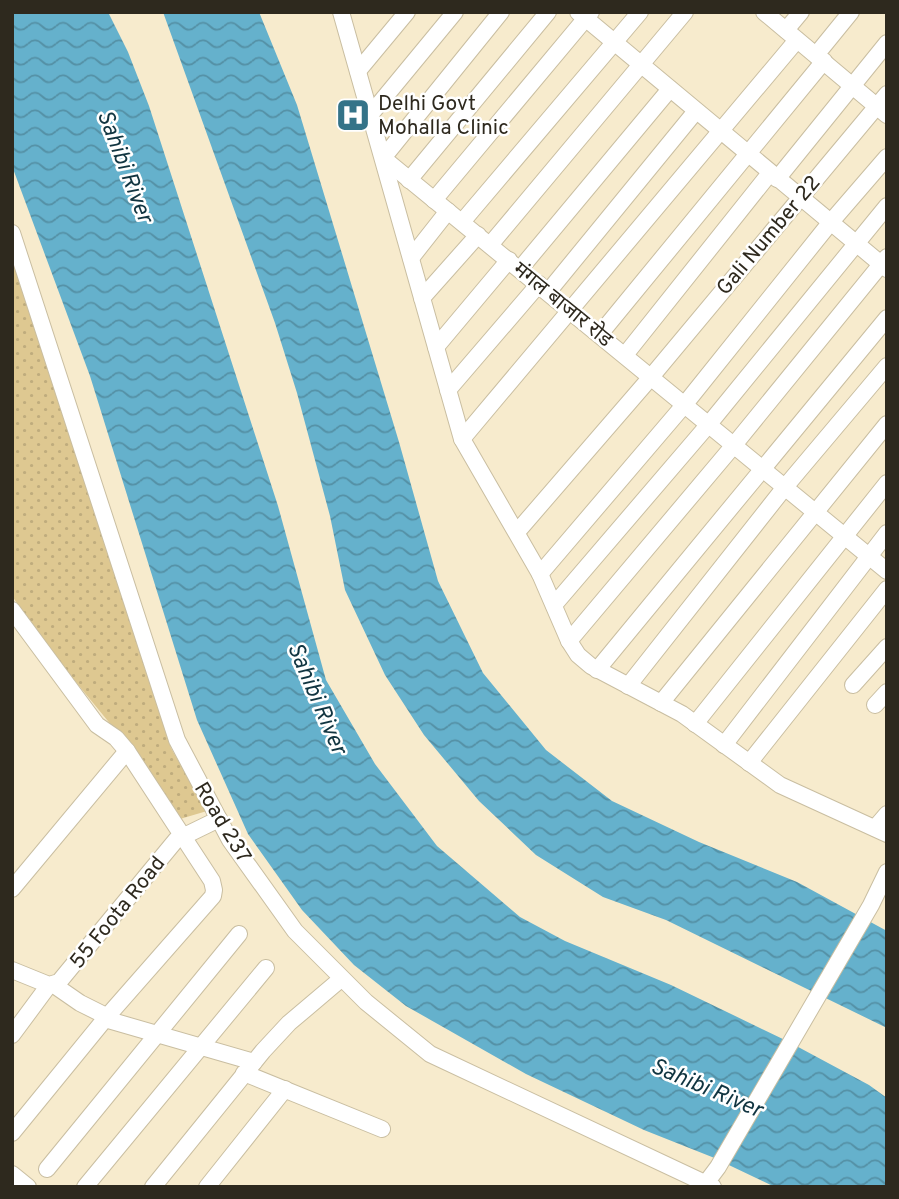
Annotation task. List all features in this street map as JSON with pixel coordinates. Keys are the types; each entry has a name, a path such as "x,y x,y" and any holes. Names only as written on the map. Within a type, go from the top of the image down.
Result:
{"street":[{"path":"358,71 407,12"},
{"path":"370,115 455,12"},
{"path":"383,158 500,12"},
{"path":"409,180 548,12"},
{"path":"461,222 640,12"},
{"path":"422,298 484,240 642,66 685,12"},
{"path":"764,12 853,86 883,105"},
{"path":"462,439 572,311 720,131 791,35 801,12"},
{"path":"600,334 747,153 820,58 851,12"},
{"path":"434,200 585,14 614,43 830,223 885,263 569,641"},
{"path":"346,15 370,115 462,439 540,574 569,641 578,655 597,670 695,724 794,792 881,831 887,814"},
{"path":"625,355 887,43"},
{"path":"436,347 514,265 670,89"},
{"name":"Gali Number 22","path":"517,532 651,377 800,197 883,105"},
{"path":"448,390 543,288 696,111"},
{"path":"540,574 685,404 830,223 887,157"},
{"name":"मंगल बाजार रोड","path":"383,158 887,571"},
{"path":"554,605 709,424 887,206"},
{"path":"411,258 448,211"},
{"name":"Road 237","path":"12,233 177,740 230,840 295,931 366,1002 430,1054 708,1186"},
{"path":"597,670 887,318"},
{"path":"628,686 785,487 887,366"},
{"path":"661,703 887,424"},
{"path":"695,724 887,484"},
{"path":"724,745 887,533"},
{"path":"749,763 887,589"},
{"path":"12,610 97,725 116,738 127,751 212,881 214,890 212,896 106,1018 12,1133"},
{"path":"853,685 887,647"},
{"path":"875,705 887,692"},
{"path":"12,889 127,751"},
{"name":"55 Foota Road","path":"12,970 51,985 66,974 172,844 182,836 219,819"},
{"path":"708,1186 877,902 887,872"},
{"path":"47,1168 239,934"},
{"path":"85,1187 266,968"},
{"path":"153,1187 249,1067 289,1023 341,979"},
{"path":"12,1035 51,985 106,1018 201,1047 249,1067 285,1089 382,1129"},
{"path":"207,1187 285,1089"},
{"path":"12,1174 28,1187"}],"shaded area":[{"path":"12,257 171,748 207,811 180,819 112,726 52,653 12,596"}],"water":[{"name":"Sahibi River","path":"12,12 108,12 128,52 149,106 278,506 326,680 375,764 437,846 520,917 565,941 671,985 787,1041 869,1085 887,1098 887,1187 775,1187 712,1157 644,1130 526,1074 406,1006 354,965 302,910 248,834 197,720 90,376 12,166"},
{"path":"163,12 259,12 297,105 438,581 483,673 546,750 612,801 699,842 797,882 887,931 887,1028 666,920 603,897 536,855 479,801 424,735 385,675 345,590 330,516 275,323"}],"place":[{"name":"Delhi Govt Mohalla Clinic","path":"353,115"}]}
